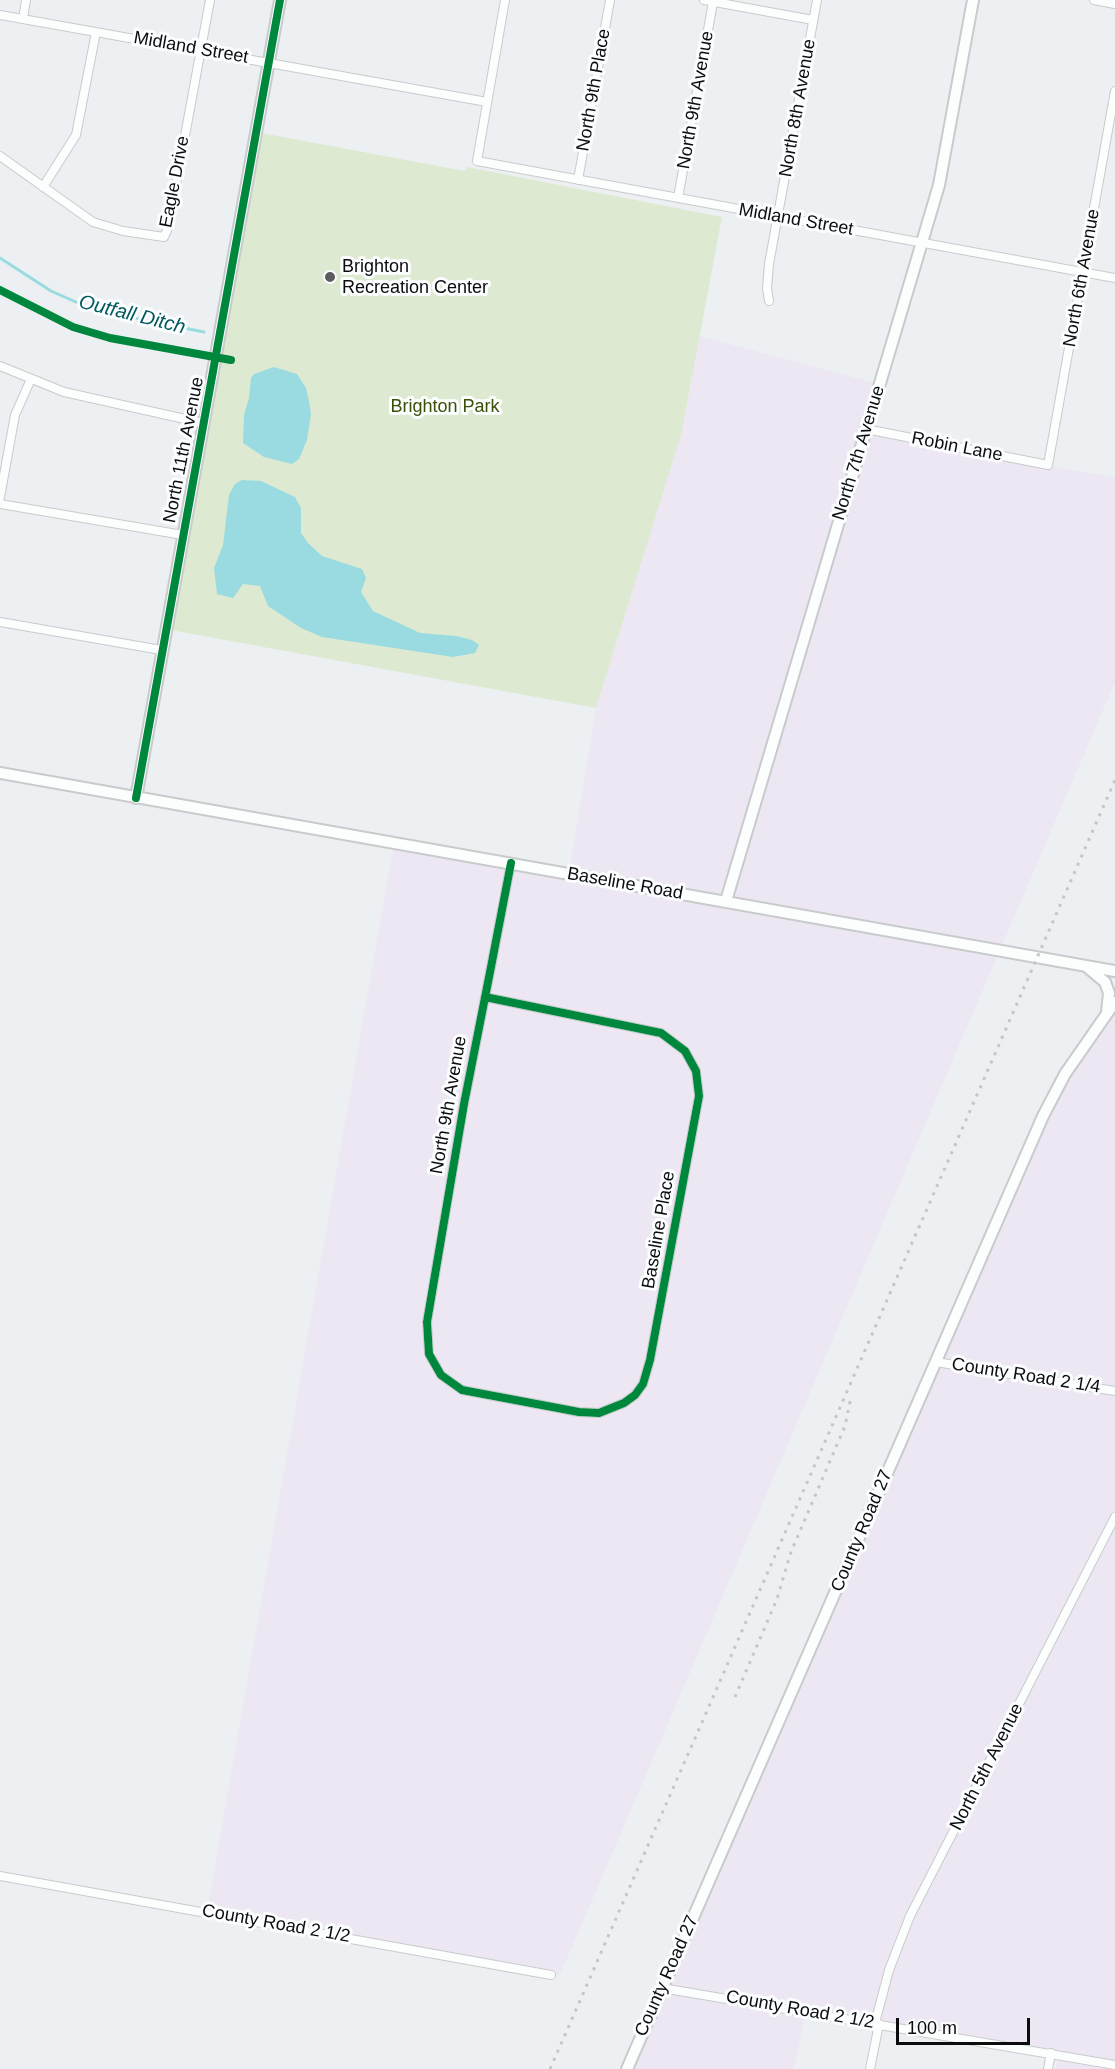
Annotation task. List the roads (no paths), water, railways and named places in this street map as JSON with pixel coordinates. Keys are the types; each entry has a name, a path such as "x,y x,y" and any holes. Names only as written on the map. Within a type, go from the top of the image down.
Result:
{"street":[{"path":"23,19 26,0"},
{"path":"201,50 210,0"},
{"name":"North 11th Avenue","path":"136,798 280,0"},
{"path":"487,102 506,0"},
{"name":"North 9th Place","path":"578,180 610,0"},
{"path":"704,0 813,20"},
{"name":"North 8th Avenue","path":"770,302 767,281 817,0"},
{"name":"North 7th Avenue","path":"726,901 944,166 973,0"},
{"path":"1094,0 1115,4"},
{"name":"North 9th Avenue","path":"678,198 713,2"},
{"name":"Midland Street","path":"0,15 487,102 477,161 1115,278"},
{"path":"43,187 72,146 76,135 96,32"},
{"name":"Eagle Drive","path":"0,156 87,218 103,226 164,237 168,228 201,50"},
{"name":"North 6th Avenue","path":"1048,465 1115,91"},
{"path":"0,366 64,392 203,423"},
{"path":"0,497 15,415 31,380"},
{"name":"Robin Lane","path":"866,429 1048,465"},
{"path":"0,504 183,535"},
{"path":"0,622 161,650"},
{"name":"Baseline Road","path":"0,773 1115,971"},
{"name":"North 9th Avenue","path":"429,1354 427,1322 511,863"},
{"path":"1085,965 1105,982 1109,993 1106,1014"},
{"name":"Baseline Place","path":"429,1354 441,1375 451,1384 482,1395 579,1412 599,1413 614,1409 635,1395 643,1384 650,1360 699,1096 696,1071 689,1056 673,1039 661,1033 485,997"},
{"name":"County Road 27","path":"627,2069 1043,1116 1065,1074 1115,1002"},
{"name":"County Road 2 1/4","path":"936,1362 1115,1391"},
{"name":"North 5th Avenue","path":"870,2069 889,1970 910,1916 1115,1517"},
{"name":"County Road 2 1/2","path":"0,1876 551,1975"},
{"name":"County Road 2 1/2","path":"662,1988 1115,2065"},
{"path":"1048,2069 1051,2053"}],"water":[{"path":"274,367 297,374 306,388 309,401 311,414 307,440 299,459 292,464 264,457 243,443 244,415 251,378 254,374"},
{"path":"242,480 261,481 295,497 301,508 301,533 322,556 362,569 366,578 361,592 373,611 420,633 456,636 472,640 479,645 475,653 453,657 322,637 301,628 268,606 260,586 243,584 233,598 217,594 214,568 223,545 229,495 235,484"}],"waterway":[{"name":"Outfall Ditch","path":"0,258 51,291 94,310 204,332"}],"railway":[{"path":"550,2069 1115,780"},
{"path":"735,1697 777,1599 791,1552 845,1426 851,1397"}],"place":[{"name":"Brighton Recreation Center","path":"330,277"}],"park label":[{"name":"Brighton Park","path":"445,407"}]}
